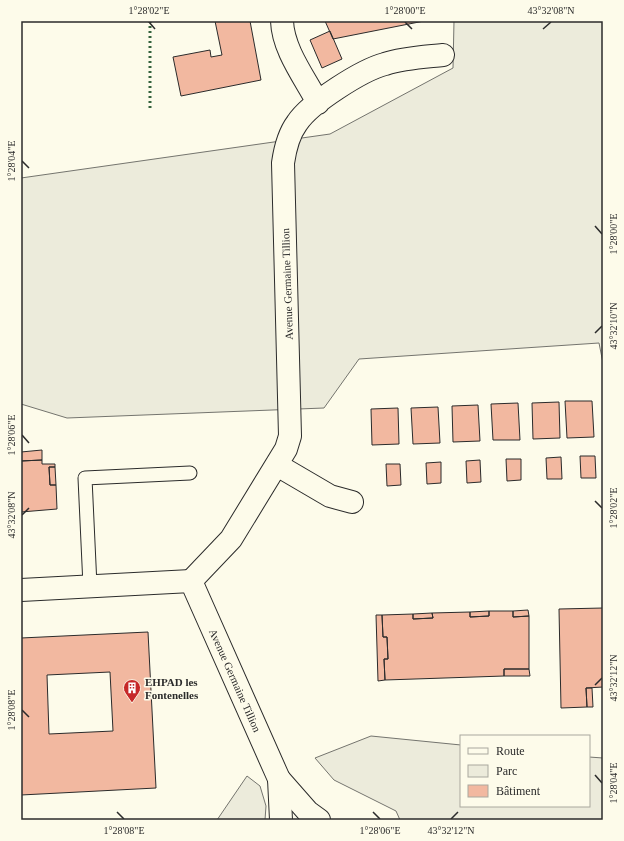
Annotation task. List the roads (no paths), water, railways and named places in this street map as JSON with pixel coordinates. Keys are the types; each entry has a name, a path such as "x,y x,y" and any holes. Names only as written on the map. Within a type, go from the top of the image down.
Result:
{"street":[{"path":"282,21 288,47 318,103"},
{"name":"Avenue Germaine Tillion","path":"319,820 308,812 279,779 191,581 231,539 277,465 286,449 290,436 291,424 283,163 285,147 297,123 307,111 367,71 386,63 443,54"},
{"path":"277,465 330,496 352,502"},
{"path":"21,590 191,581"},
{"name":"Avenue Germaine Tillion","path":"279,779 281,820"}],"lane":[{"path":"90,586 85,478 190,473"}],"place":[{"name":"EHPAD les Fontenelles","path":"132,703"}]}
